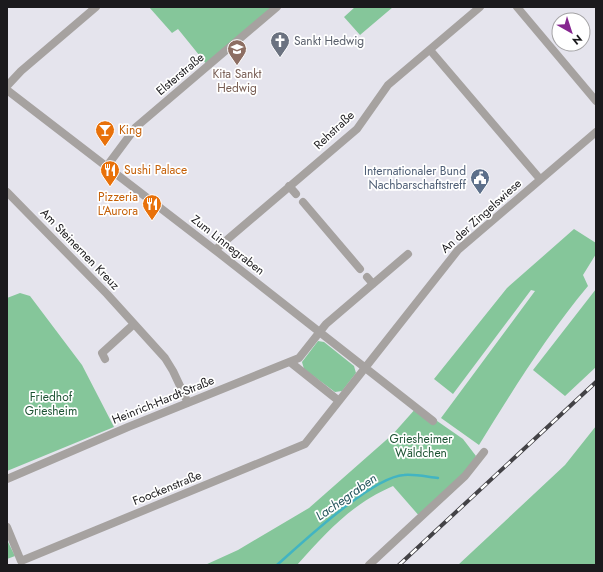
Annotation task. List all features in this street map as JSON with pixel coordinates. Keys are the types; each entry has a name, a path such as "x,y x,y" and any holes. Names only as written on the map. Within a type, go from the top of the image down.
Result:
{"street":[{"path":"7,86 21,71 96,7"},
{"name":"Rehstraße","path":"215,250 357,129 388,85 480,7"},
{"path":"517,7 596,101"},
{"name":"Elsterstraße","path":"107,166 136,127 275,8"},
{"path":"430,50 540,179"},
{"name":"Zum Linnegraben","path":"7,90 215,250 433,422"},
{"name":"An der Zingelswiese","path":"365,368 458,250 596,132"},
{"path":"289,186 296,194"},
{"name":"Am Steinernen Kreuz","path":"7,192 165,358 173,371 188,403"},
{"path":"303,202 360,269"},
{"name":"Heinrich-Hardt-Straße","path":"7,479 128,427 299,358 326,324 408,254"},
{"path":"367,277 373,284"},
{"path":"104,359 102,353 134,324"},
{"path":"290,362 339,401"},
{"name":"Foockenstraße","path":"7,527 21,561 305,444 365,368"},
{"path":"369,565 464,476 484,452"}],"green space":[{"path":"149,7 272,7 208,66 178,29 172,33"},
{"path":"355,7 393,7 360,35 344,17"},
{"path":"574,229 596,243 596,254 583,275 588,286 544,343 479,445 441,418 535,291 531,290 453,394 434,379 507,288"},
{"path":"596,289 596,367 565,396 533,370"},
{"name":"Friedhof Griesheim","path":"20,293 30,296 82,365 114,427 7,471 7,298"},
{"path":"318,341 324,342 354,366 356,373 342,391 335,392 304,369 302,362"},
{"name":"Griesheimer Wäldchen","path":"417,407 463,439 476,456 453,492 421,518 393,486 378,493 352,510 319,541 297,565 205,565 238,550 309,508 393,434"},
{"path":"596,426 596,565 458,565 565,465"},
{"path":"7,540 15,556 7,559"}],"waterway":[{"name":"Lachegraben","path":"277,565 338,512 357,498 390,478 404,475 438,478"}],"railway":[{"path":"399,565 596,382"}],"place":[{"name":"Sankt Hedwig","path":"280,58"},
{"name":"Kita Sankt Hedwig","path":"237,66"},
{"name":"King","path":"105,147"},
{"name":"Sushi Palace","path":"110,187"},
{"name":"Internationaler Bund Nachbarschaftstreff","path":"480,195"},
{"name":"Pizzeria L'Aurora","path":"152,221"}]}
